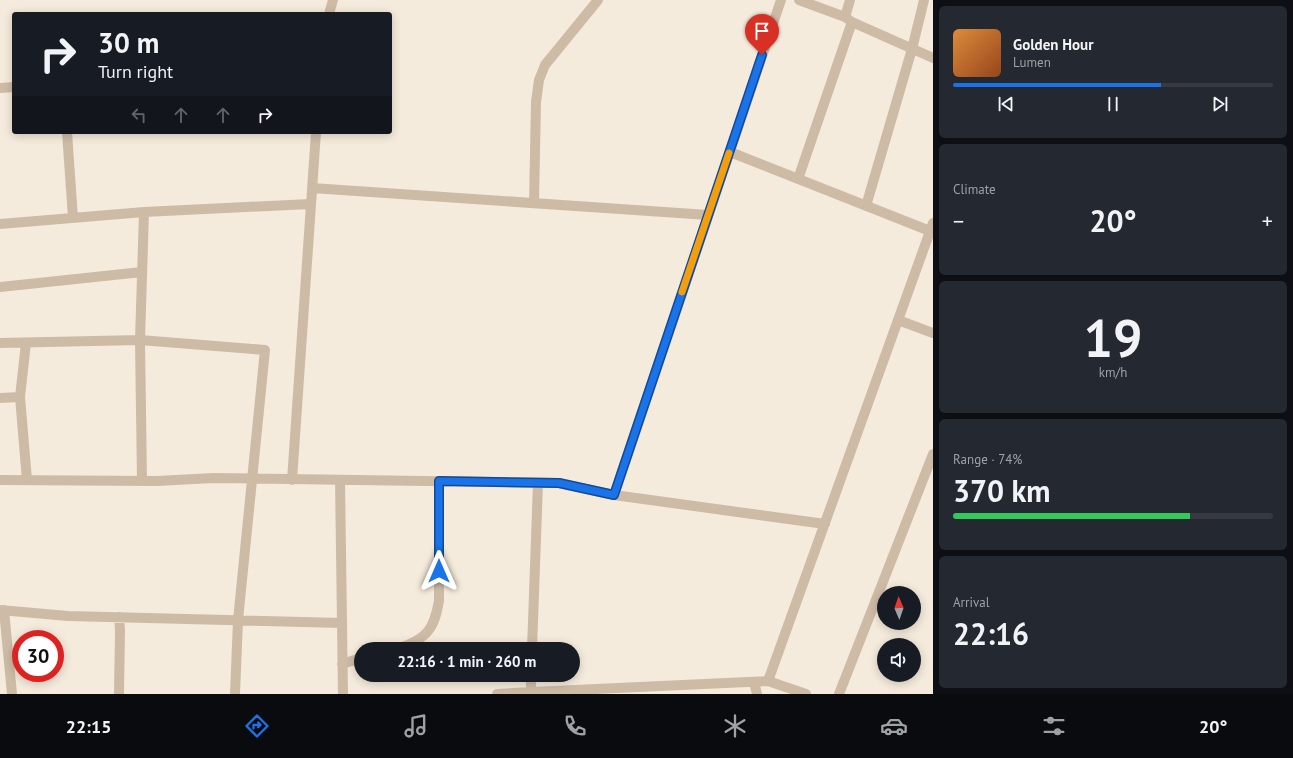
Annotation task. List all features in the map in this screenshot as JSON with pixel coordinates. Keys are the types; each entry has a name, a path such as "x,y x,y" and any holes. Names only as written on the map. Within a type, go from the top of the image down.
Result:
{"street":[{"path":"330,12 333,0"},
{"path":"534,203 536,102 539,80 545,65 598,0"},
{"path":"614,495 781,0"},
{"path":"799,0 933,58"},
{"path":"798,179 848,20 850,0"},
{"path":"866,206 912,49 924,0"},
{"path":"0,88 12,87"},
{"path":"67,134 73,218"},
{"path":"292,480 316,134"},
{"path":"730,152 866,206 932,227 768,681"},
{"path":"312,188 708,215"},
{"path":"0,224 144,212 310,204"},
{"path":"142,480 140,340 144,212"},
{"path":"0,287 142,272"},
{"path":"898,320 933,333"},
{"path":"0,343 140,340 265,350 238,620 235,694"},
{"path":"26,343 20,397 26,480"},
{"path":"0,398 20,397"},
{"path":"840,694 933,454"},
{"path":"0,480 142,480 213,478 559,483 614,495 825,524"},
{"path":"340,480 343,694"},
{"path":"412,642 428,631 435,617 439,601 439,481"},
{"path":"532,642 538,483"},
{"path":"12,694 2,610 68,616 342,623"},
{"path":"118,617 120,630 119,694"},
{"path":"342,664 354,660"},
{"path":"497,694 768,681 806,694"},
{"path":"531,682 531,692"},
{"path":"754,682 757,694"}],"slow traffic":[{"path":"682,292 729,153"}],"route":[{"path":"439,571 439,481 559,483 614,495 762,55"}]}
